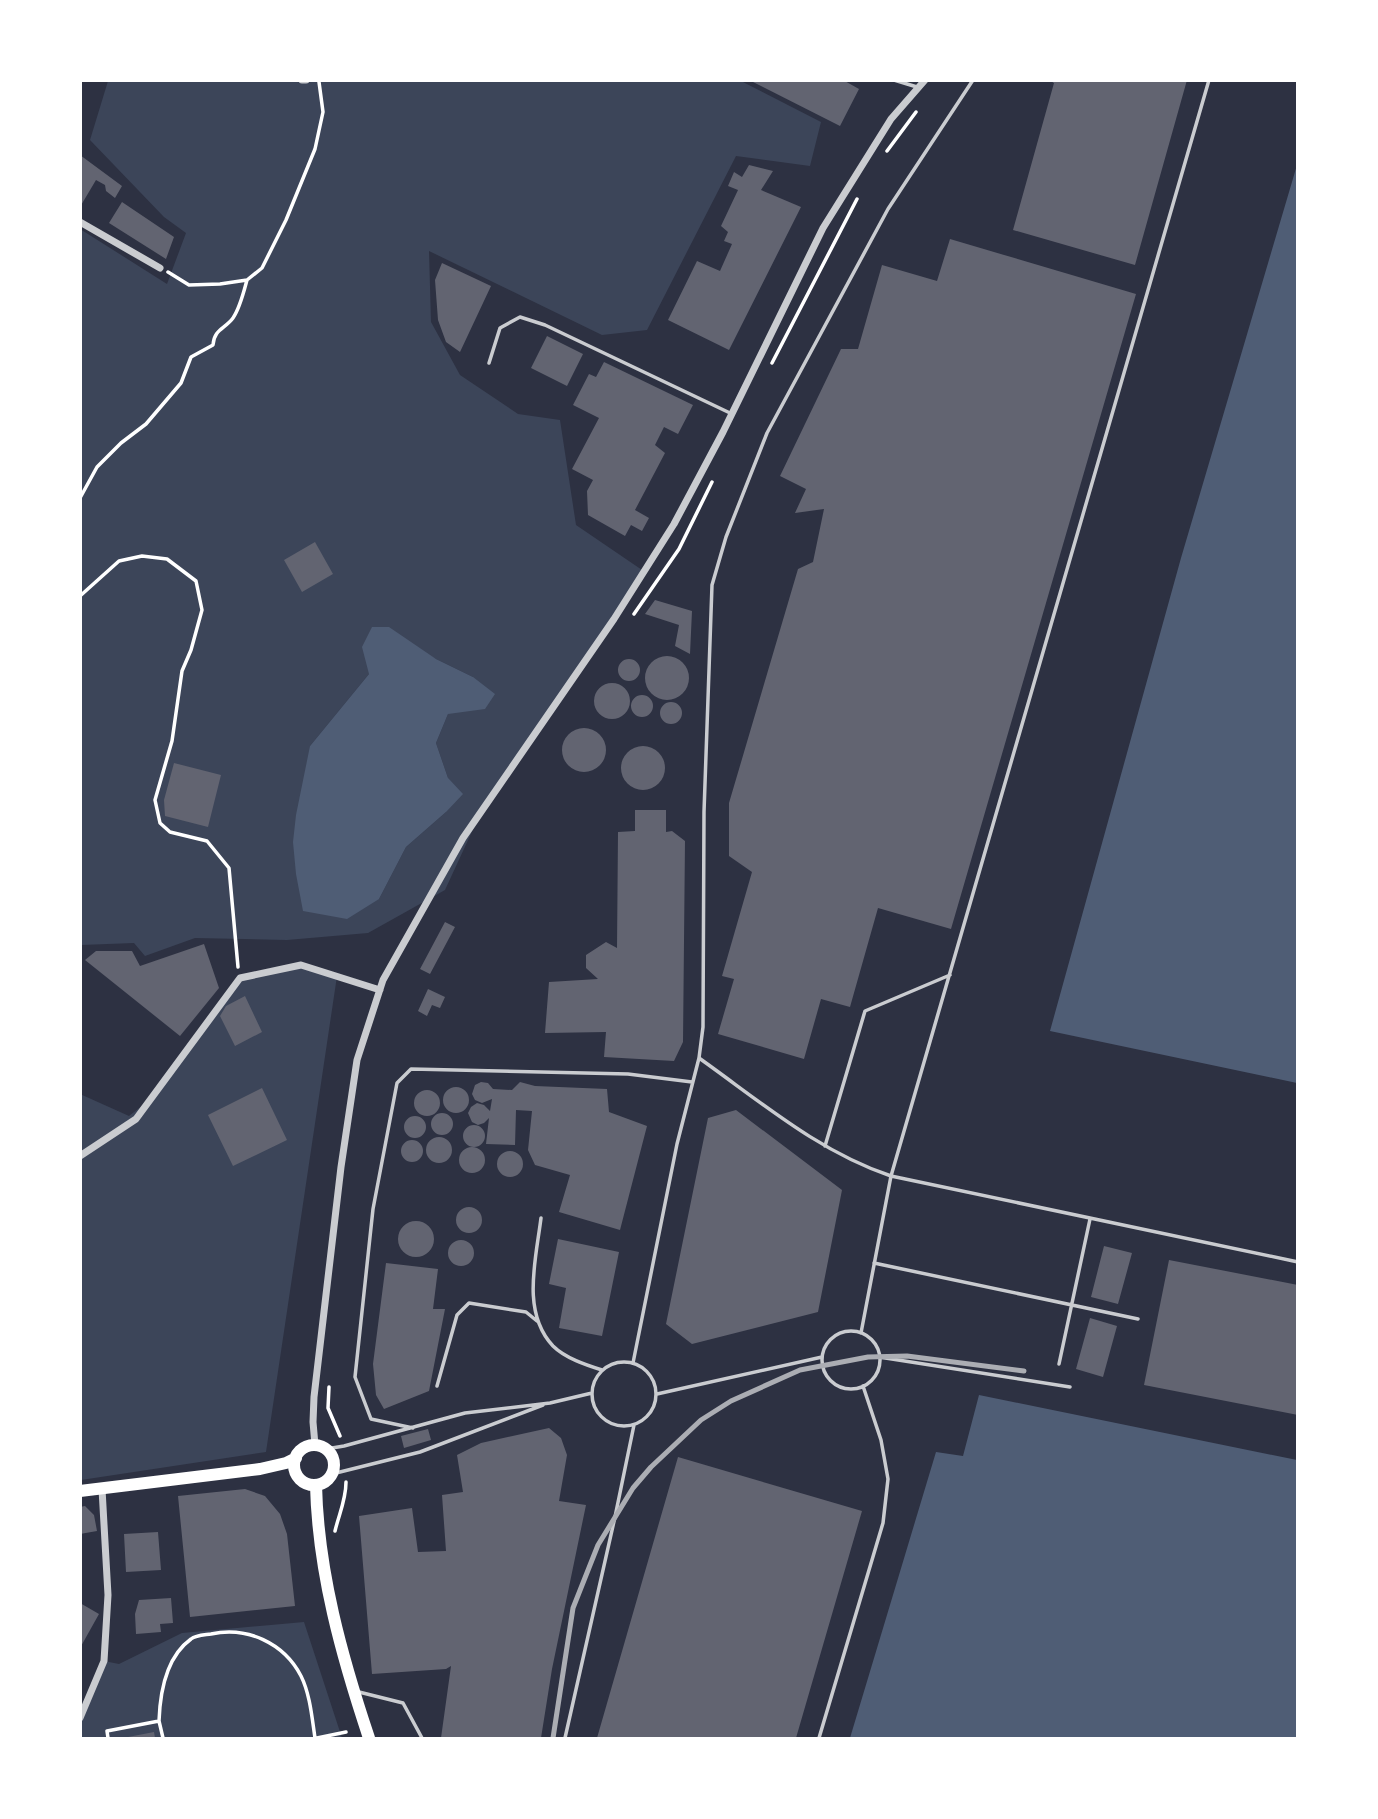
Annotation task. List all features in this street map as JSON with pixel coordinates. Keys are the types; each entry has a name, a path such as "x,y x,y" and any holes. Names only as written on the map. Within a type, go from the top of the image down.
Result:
{"main road":[{"path":"246,1471 274,1472 316,1485 323,1483 332,1474 334,1460 321,1447 301,1449 294,1468 299,1479"},
{"path":"80,1491 246,1471 278,1465 296,1458"},
{"path":"316,1485 317,1520 331,1606 353,1691 369,1738"}],"street":[{"path":"321,1447 313,1422 314,1397 341,1167 357,1060 383,980 463,838 614,619 674,524 732,414 823,228 891,119 925,80"},
{"path":"80,222 160,268"},
{"path":"80,1156 136,1119 240,978 301,965 380,990"},
{"path":"80,1718 104,1661 108,1595 102,1489"}],"lane":[{"path":"894,80 919,88"},
{"path":"633,1363 677,1144 699,1058 703,1027 704,812 712,585 726,537 767,433 888,209 973,80"},
{"path":"861,1332 891,1176 1209,80"},
{"path":"489,363 500,328 520,317 545,325 732,414"},
{"path":"825,1147 865,1011 950,975"},
{"path":"699,1058 825,1147 859,1165 891,1176 1297,1262"},
{"path":"413,1428 371,1419 355,1377 373,1209 397,1083 411,1069 615,1073 692,1082"},
{"path":"541,1218 532,1286 539,1322 553,1346 584,1364 602,1370"},
{"path":"1059,1364 1090,1219"},
{"path":"874,1263 1138,1319"},
{"path":"437,1386 457,1315 469,1303 526,1312 539,1322"},
{"path":"852,1331 861,1332 874,1343 879,1357 876,1375 863,1387 848,1389 834,1384 825,1373 822,1357 829,1341 835,1335 852,1331"},
{"path":"657,1394 822,1357"},
{"path":"879,1357 1070,1387"},
{"path":"617,1362 633,1363 648,1371 653,1378 657,1394 655,1405 650,1413 634,1425 614,1425 598,1412 592,1393 593,1385 602,1370 617,1362"},
{"path":"819,1738 883,1523 888,1479 881,1440 863,1387"},
{"path":"321,1447 344,1446 465,1413 550,1403 592,1393"},
{"path":"332,1474 420,1452 550,1403"},
{"path":"565,1738 634,1425"},
{"path":"353,1691 403,1703 422,1738"}],"path":[{"path":"160,268 189,285 220,284 247,279 262,268 316,149 323,112 318,80"},
{"path":"882,159 919,108"},
{"path":"770,367 862,192"},
{"path":"80,498 97,467 121,443 146,424 181,383 191,358 213,345 214,336 222,326 232,320 247,279"},
{"path":"633,615 679,549 715,476"},
{"path":"80,596 119,561 142,555 167,559 195,581 202,610 183,671 172,741 155,800 160,822 170,832 206,841 229,868 240,978"},
{"path":"329,1385 328,1408 338,1430"},
{"path":"163,1738 159,1721 160,1691 174,1658 192,1638 221,1631 247,1632 277,1646 301,1675 316,1738 346,1732"},
{"path":"108,1738 107,1731 159,1721"}],"shaded area":[{"path":"108,81 741,81 821,122 810,166 736,156 647,330 602,335 429,251 431,322 460,375 518,414 560,420 576,525 645,572 481,812 445,890 368,933 287,940 195,938 145,956 134,943 81,945 80,229 167,284 186,233 164,217 90,140","holes":["372,628 473,677 448,714 436,743 448,778 446,812 406,847 379,899 310,746 369,674"]},
{"path":"1297,165 1297,1083 1050,1031 1181,558"},
{"path":"372,627 389,627 436,659 473,677 495,694 485,709 448,714 436,743 448,778 463,794 406,847 379,899 347,919 303,911 293,842 310,746 369,674 362,647"},
{"path":"301,965 337,976 266,1452 81,1480 80,1094 129,1116 152,1098 240,978"},
{"path":"979,1395 1297,1460 1297,1738 850,1738 936,1452 963,1456"},
{"path":"304,1622 342,1738 81,1738 80,1718 104,1661 119,1664 182,1633"}],"building":[{"path":"749,80 843,80 859,89 840,126"},
{"path":"1049,80 1187,80 1135,265 1013,230 1054,83"},
{"path":"80,155 122,186 115,198 106,191 105,185 96,180 80,207"},
{"path":"749,165 773,171 761,190 801,207 729,350 668,320 697,261 720,271 732,244 724,241 728,232 721,226 738,190 728,186 734,172 742,177"},
{"path":"122,202 174,237 166,259 109,223"},
{"path":"950,239 1136,294 951,929 878,908 850,1007 821,999 804,1059 718,1034 734,979 722,976 752,872 729,856 729,803 798,569 813,562 824,509 795,513 806,489 780,476 841,349 858,349 882,265 937,281"},
{"path":"442,263 491,286 460,352 446,342 438,320 435,280"},
{"path":"547,336 583,354 567,386 531,368"},
{"path":"604,362 693,405 678,434 664,427 655,445 665,453 635,510 649,518 642,531 631,525 625,536 588,515 587,491 593,480 572,469 599,418 573,405 589,374 596,377"},
{"path":"315,542 333,574 302,592 284,560"},
{"path":"655,600 692,611 690,654 675,646 679,625 645,614"},
{"path":"667,656 676,657 683,662 688,669 688,687 683,694 676,699 667,700 658,699 651,694 646,687 645,678 646,669 651,662 658,657"},
{"path":"629,659 637,662 640,670 637,678 629,681 621,678 618,670 621,662"},
{"path":"612,683 625,688 630,701 625,714 612,719 599,714 594,701 599,688"},
{"path":"642,695 650,698 653,706 650,714 642,717 634,714 631,706 634,698"},
{"path":"671,702 681,709 682,713 675,723 671,724 661,717 660,713 667,703"},
{"path":"584,728 593,729 600,734 605,741 605,759 600,766 593,771 584,772 575,771 568,766 563,759 562,750 563,741 568,734 575,729"},
{"path":"643,746 652,747 659,752 664,759 664,777 659,784 652,789 643,790 634,789 627,784 622,777 621,768 622,759 627,752 634,747"},
{"path":"174,763 221,775 208,827 165,816 164,800"},
{"path":"635,810 666,810 666,832 672,831 685,841 683,1042 674,1061 604,1057 606,1032 545,1033 549,982 598,979 586,968 586,955 606,942 617,948 618,832 635,831"},
{"path":"445,922 455,927 430,974 420,969"},
{"path":"204,944 219,988 180,1036 85,960 96,951 132,951 140,966"},
{"path":"428,989 445,997 440,1008 432,1005 427,1016 418,1011"},
{"path":"245,996 262,1032 235,1046 220,1016 226,1006"},
{"path":"520,1082 535,1086 607,1089 609,1112 647,1126 620,1230 559,1212 570,1175 535,1165 528,1150 532,1111 516,1110 515,1145 486,1144 489,1118 478,1125 472,1122 468,1113 477,1103 490,1111 492,1099 482,1103 475,1100 472,1094 475,1085 488,1083 493,1089 512,1090"},
{"path":"456,1087 465,1091 469,1100 465,1109 456,1113 447,1109 443,1100 447,1091"},
{"path":"262,1088 287,1140 233,1166 208,1115"},
{"path":"427,1090 436,1094 440,1103 436,1112 427,1116 418,1112 414,1103 418,1094"},
{"path":"736,1110 842,1190 818,1312 692,1344 666,1324 708,1118"},
{"path":"442,1113 450,1116 453,1124 450,1132 442,1135 434,1132 431,1124 434,1116"},
{"path":"415,1116 423,1119 426,1127 423,1135 415,1138 407,1135 404,1127 407,1119"},
{"path":"474,1125 482,1128 485,1136 482,1144 474,1147 466,1144 463,1136 466,1128"},
{"path":"439,1137 448,1141 452,1150 448,1159 439,1163 430,1159 426,1150 430,1141"},
{"path":"412,1140 420,1143 423,1151 420,1159 412,1162 404,1159 401,1151 404,1143"},
{"path":"472,1147 481,1151 485,1160 481,1169 472,1173 463,1169 459,1160 463,1151"},
{"path":"510,1151 519,1155 523,1164 519,1173 510,1177 501,1173 497,1164 501,1155"},
{"path":"469,1207 478,1211 482,1220 478,1229 469,1233 460,1229 456,1220 460,1211"},
{"path":"416,1221 429,1226 434,1239 429,1252 416,1257 403,1252 398,1239 403,1226"},
{"path":"558,1239 619,1252 602,1336 559,1328 566,1288 549,1284"},
{"path":"461,1240 470,1244 474,1253 470,1262 461,1266 452,1262 448,1253 452,1244"},
{"path":"1104,1246 1132,1253 1118,1304 1091,1297"},
{"path":"1169,1260 1298,1285 1298,1415 1144,1385"},
{"path":"386,1263 438,1269 433,1309 445,1309 429,1391 384,1409 376,1395 373,1364"},
{"path":"1090,1318 1117,1326 1103,1377 1076,1369"},
{"path":"549,1428 561,1438 567,1455 559,1501 586,1505 552,1669 541,1738 441,1738 451,1666 446,1669 372,1674 359,1516 412,1508 418,1552 446,1551 442,1495 463,1492 457,1455 481,1443"},
{"path":"428,1429 431,1440 404,1448 401,1436"},
{"path":"678,1457 862,1511 796,1738 597,1738"},
{"path":"245,1489 265,1496 280,1514 287,1534 295,1606 190,1617 178,1496"},
{"path":"85,1506 94,1515 97,1531 80,1534 80,1507"},
{"path":"158,1532 161,1570 126,1572 124,1534"},
{"path":"171,1598 173,1623 160,1624 161,1632 136,1634 135,1614 139,1600"},
{"path":"80,1603 99,1614 80,1648"},
{"path":"154,1732 155,1738 128,1738 128,1737"}],"railway":[{"path":"553,1738 573,1608 598,1545 633,1488 651,1467 701,1420 731,1401 800,1370 868,1357 907,1356 1024,1371"}]}
